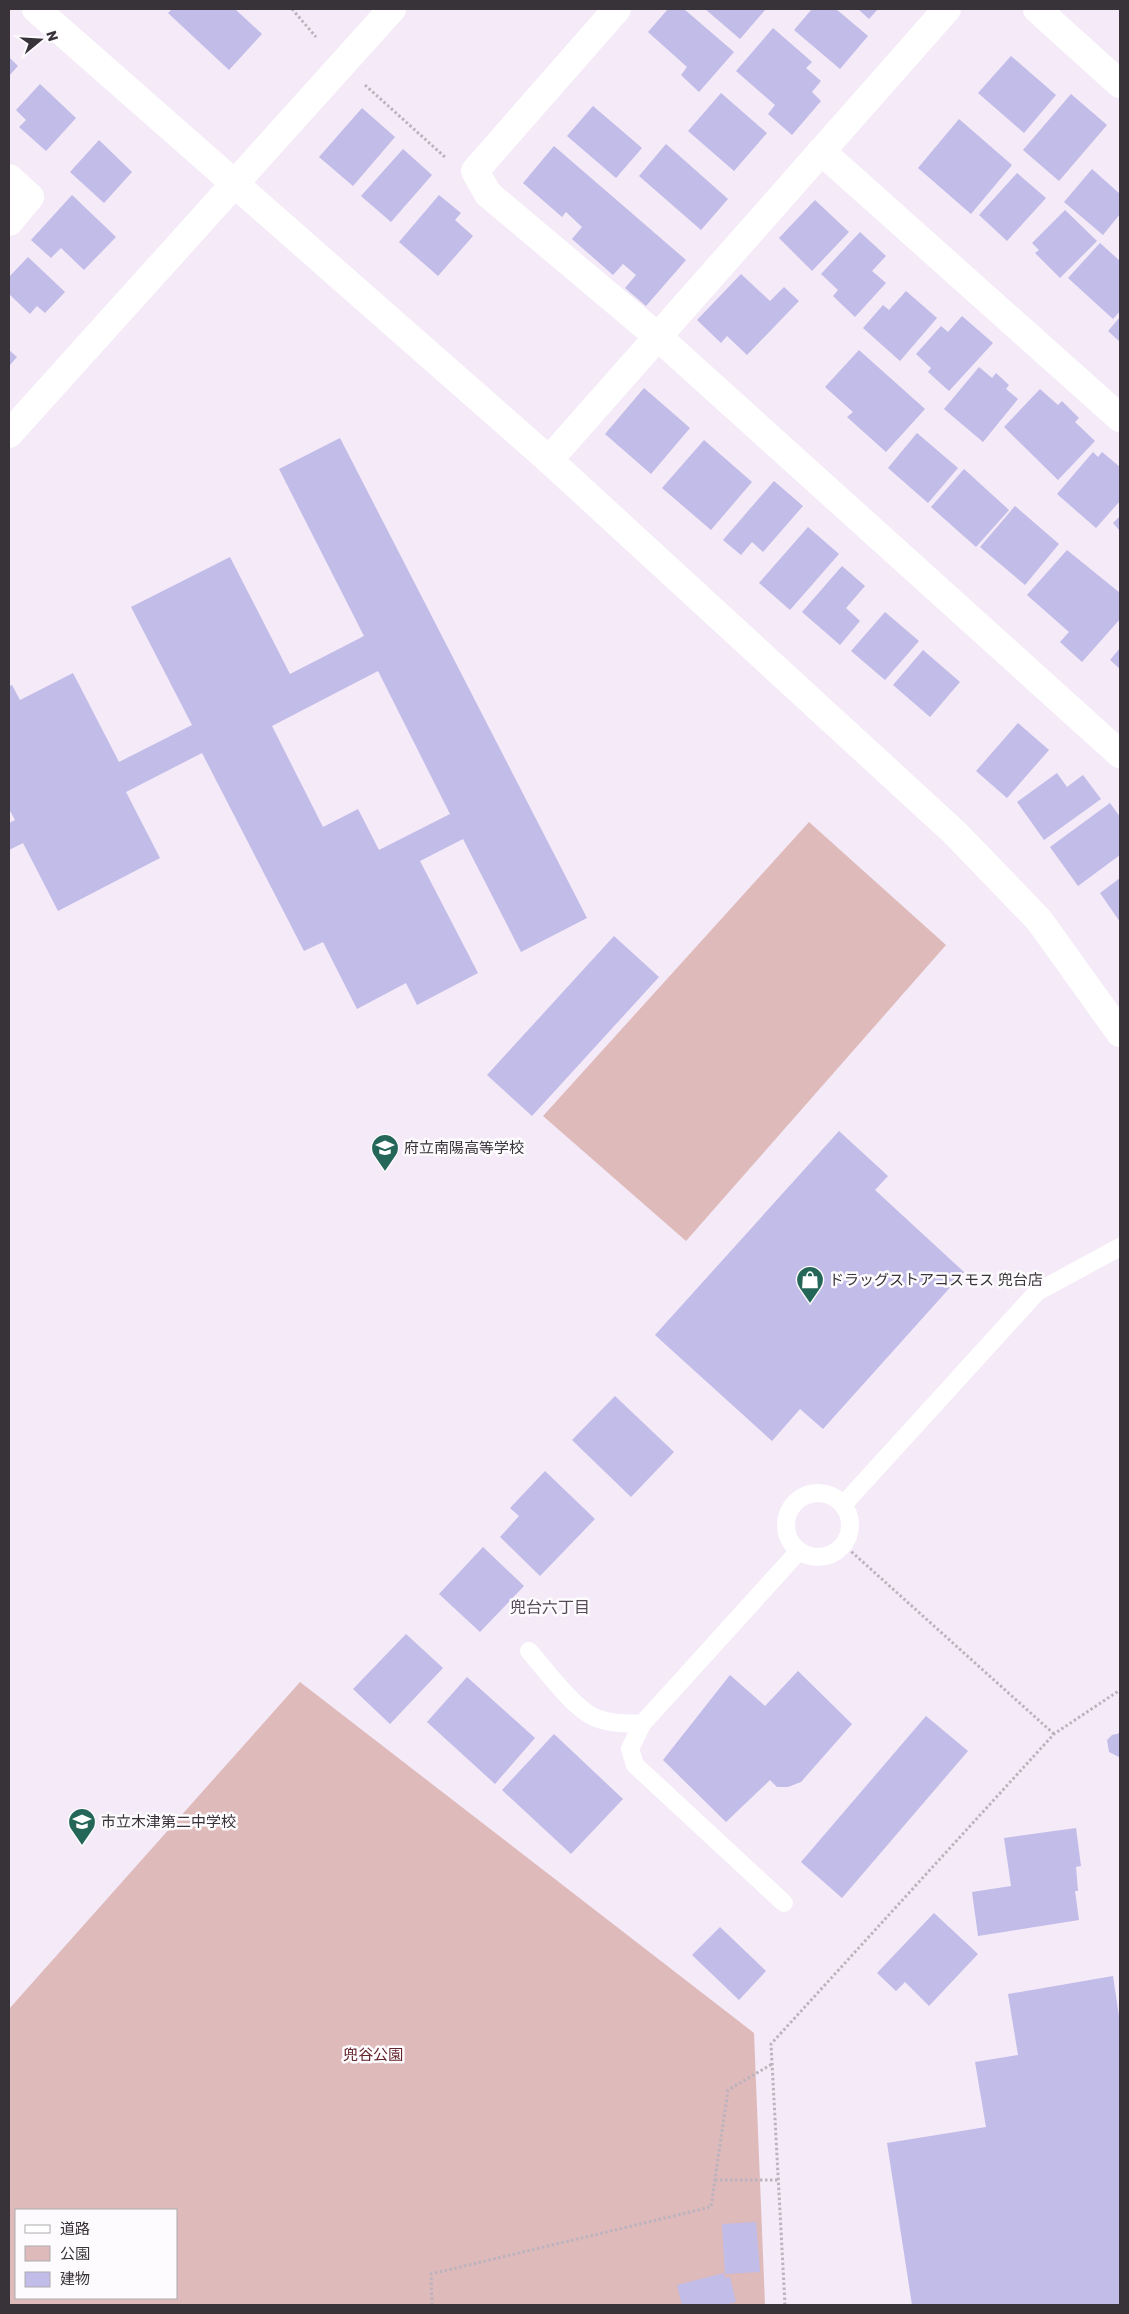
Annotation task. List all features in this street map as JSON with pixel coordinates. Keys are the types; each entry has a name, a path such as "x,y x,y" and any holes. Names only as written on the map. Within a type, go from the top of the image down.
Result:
{"street":[{"path":"36,9 549,460 955,833 1040,920 1120,1033"},
{"path":"9,434 392,9"},
{"path":"617,9 475,171 488,194 656,336 1120,754"},
{"path":"549,460 656,336 947,9"},
{"path":"1037,9 1120,84"},
{"path":"821,151 1120,418"},
{"path":"9,178 30,197 9,222"}],"lane":[{"path":"843,1504 1036,1292 1120,1246"},
{"path":"815,1492 830,1495 843,1504 850,1525 850,1532 844,1545 835,1554 823,1558 810,1558 798,1552 788,1540 785,1524 789,1509 799,1498 815,1492"},
{"path":"784,1903 635,1765 630,1749 642,1724 798,1552"},
{"path":"529,1652 575,1702 592,1716 616,1723 642,1724"}],"path":[{"path":"292,9 316,37"},
{"path":"363,83 447,158 475,171"},
{"path":"844,1545 1054,1734"},
{"path":"785,2305 771,2044 1054,1734 1120,1690"},
{"path":"432,2305 431,2274 710,2207 728,2090 772,2064"},
{"path":"715,2180 778,2180"}],"green space":[{"path":"809,822 946,945 686,1241 543,1116"},
{"name":"兜谷公園","path":"300,1682 754,2033 765,2305 9,2305 9,2009"}],"building":[{"path":"172,9 235,9 262,34 229,70 168,13"},
{"path":"668,9 684,9 734,52 699,92 681,75 687,67 648,32"},
{"path":"705,9 766,9 740,39"},
{"path":"812,9 836,9 868,36 840,69 794,30"},
{"path":"858,9 878,9 869,19"},
{"path":"773,28 812,62 806,68 821,81 812,92 821,101 792,135 768,114 775,105 736,71"},
{"path":"1011,56 1056,95 1024,133 978,93"},
{"path":"9,57 18,66 9,76"},
{"path":"40,84 76,118 46,151 19,127 26,120 16,110"},
{"path":"721,93 767,133 734,171 688,131"},
{"path":"1071,94 1107,125 1059,181 1023,150"},
{"path":"593,106 642,148 616,178 567,136"},
{"path":"362,108 395,137 353,186 319,157"},
{"path":"959,119 1012,165 971,214 918,168"},
{"path":"99,140 132,172 104,203 70,172"},
{"path":"666,144 728,199 701,230 639,176"},
{"path":"554,146 686,260 646,306 625,288 636,275 623,264 613,275 572,239 582,227 566,212 562,217 523,183"},
{"path":"403,149 432,175 391,222 361,196"},
{"path":"1092,169 1120,194 1120,214 1103,235 1064,202"},
{"path":"1017,173 1046,198 1007,241 979,215"},
{"path":"72,195 116,237 84,270 61,248 51,258 31,240"},
{"path":"439,195 461,213 455,220 473,236 438,276 399,242"},
{"path":"815,200 849,232 812,271 779,238"},
{"path":"1065,210 1097,241 1060,278 1035,253 1039,250 1032,243"},
{"path":"860,232 886,256 872,271 886,283 855,317 833,296 838,290 821,274"},
{"path":"1100,243 1120,261 1120,311 1113,319 1068,278"},
{"path":"28,257 65,292 45,313 37,306 30,314 9,294 9,277"},
{"path":"741,274 770,301 784,287 799,301 747,355 727,336 721,343 697,320"},
{"path":"906,291 937,318 900,361 863,328 883,305 889,310"},
{"path":"962,316 993,343 949,391 928,372 931,368 916,354 941,326 948,332"},
{"path":"1120,317 1120,342 1108,331"},
{"path":"9,350 17,357 9,366"},
{"path":"859,350 925,409 886,452 847,417 853,412 825,387"},
{"path":"979,367 992,378 996,373 1009,385 1006,389 1018,399 983,442 944,409"},
{"path":"644,388 690,428 651,474 605,434"},
{"path":"1040,389 1058,405 1062,401 1079,418 1075,422 1095,441 1058,480 1004,427"},
{"path":"917,433 958,468 928,503 888,468"},
{"path":"340,438 587,918 521,952 463,839 420,861 478,973 417,1005 406,983 357,1009 323,942 304,951 202,753 126,792 160,858 58,911 23,843 9,850 9,823 15,820 9,809 9,686 12,685 20,700 73,673 119,762 192,725 131,607 230,557 290,674 364,636 279,469","holes":["378,671 450,814 379,850 358,809 323,827 272,726"]},
{"path":"704,440 752,482 711,530 662,488"},
{"path":"1093,452 1098,457 1102,452 1120,467 1120,501 1096,528 1057,494"},
{"path":"964,469 1009,510 976,547 931,507"},
{"path":"774,481 803,506 763,552 752,542 741,555 723,540"},
{"path":"1015,506 1059,544 1025,585 980,547"},
{"path":"1120,516 1120,531 1113,523"},
{"path":"808,527 839,554 790,610 759,583"},
{"path":"1067,550 1120,593 1120,619 1082,662 1060,642 1069,632 1027,595"},
{"path":"842,566 865,586 846,608 860,621 840,645 802,612"},
{"path":"885,612 919,641 885,680 851,651"},
{"path":"1120,648 1120,669 1110,660"},
{"path":"923,650 960,682 930,717 893,685"},
{"path":"1018,723 1049,750 1007,798 976,771"},
{"path":"1057,773 1067,787 1083,775 1101,799 1044,840 1017,802"},
{"path":"1110,803 1120,817 1120,855 1078,886 1050,847"},
{"path":"1120,878 1120,922 1100,893"},
{"path":"614,936 659,977 532,1116 487,1075"},
{"name":"ドラッグストアコスモス 兜台店","path":"839,1131 888,1176 875,1190 964,1272 823,1429 800,1409 772,1441 655,1335"},
{"path":"615,1396 674,1452 631,1497 572,1440"},
{"path":"545,1471 595,1519 540,1576 500,1537 519,1516 510,1508"},
{"path":"483,1547 524,1586 480,1632 439,1594"},
{"path":"406,1634 443,1668 390,1724 353,1689"},
{"path":"798,1671 852,1724 801,1782 788,1787 777,1787 770,1780 726,1822 663,1760 730,1675 765,1706"},
{"path":"467,1677 535,1738 495,1784 427,1722"},
{"path":"926,1716 968,1751 842,1898 801,1862"},
{"path":"1120,1733 1119,1757 1109,1752 1107,1740 1112,1735"},
{"path":"554,1734 623,1799 571,1854 502,1790"},
{"path":"1076,1828 1081,1866 1076,1867 1078,1891 1075,1891 1079,1920 978,1936 972,1892 1011,1886 1004,1838"},
{"path":"934,1913 978,1954 929,2006 905,1982 896,1991 877,1973"},
{"path":"720,1927 766,1971 739,2000 692,1955"},
{"path":"1113,1976 1120,2023 1120,2305 912,2305 887,2143 986,2127 975,2062 1018,2055 1008,1994"},
{"path":"756,2222 760,2272 725,2274 722,2224"},
{"path":"724,2273 725,2278 730,2277 736,2302 725,2305 682,2305 677,2285"}],"place":[{"name":"府立南陽高等学校","path":"385,1172"},
{"name":"ドラッグストアコスモス 兜台店","path":"810,1304"},
{"name":"市立木津第二中学校","path":"82,1846"}],"district":[{"name":"兜台六丁目","path":"550,1607"}]}
